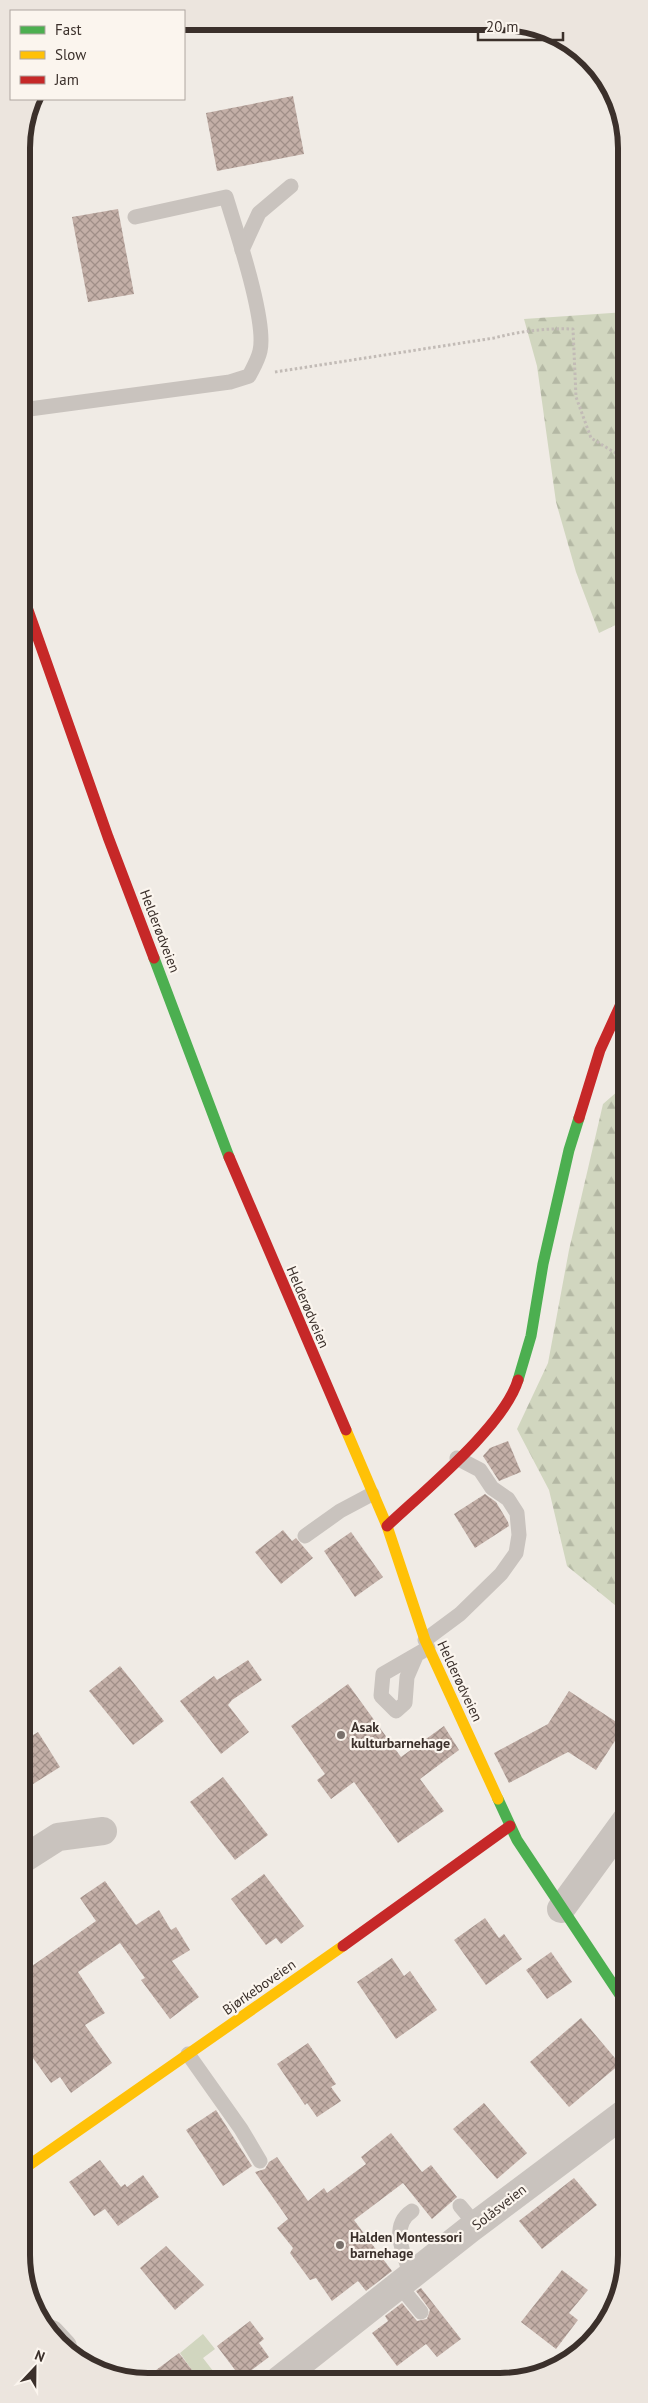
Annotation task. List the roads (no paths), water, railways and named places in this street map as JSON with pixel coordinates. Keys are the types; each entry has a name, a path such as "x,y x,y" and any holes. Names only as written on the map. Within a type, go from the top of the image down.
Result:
{"street":[{"name":"Helderødveien","path":"30,616 101,818 236,1176 387,1526 423,1648 510,1826 561,1909 618,1992"},
{"path":"387,1526 499,1415 514,1392 531,1336 543,1264 569,1150 600,1050 618,1011"},
{"name":"Bjørkeboveien","path":"30,2164 284,1989 510,1826"},
{"path":"30,1855 58,1837 103,1831"},
{"path":"561,1909 618,1831"},
{"name":"Solåsveien","path":"295,2373 405,2280 468,2216 618,2117"}],"lane":[{"path":"242,250 259,213 291,186"},
{"path":"30,409 221,383 249,376 260,351 260,327 242,250 226,197 135,217"},
{"path":"423,1648 501,1574 516,1553 519,1535 517,1513 508,1499 492,1488 480,1470 457,1458"},
{"path":"305,1536 340,1511 372,1494"},
{"path":"188,2054 241,2129 260,2161"},
{"path":"412,2210 405,2215 398,2234 405,2280 420,2312"}],"place":[{"name":"Asak kulturbarnehage","path":"341,1735"},
{"name":"Halden Montessori barnehage","path":"340,2245"}]}
